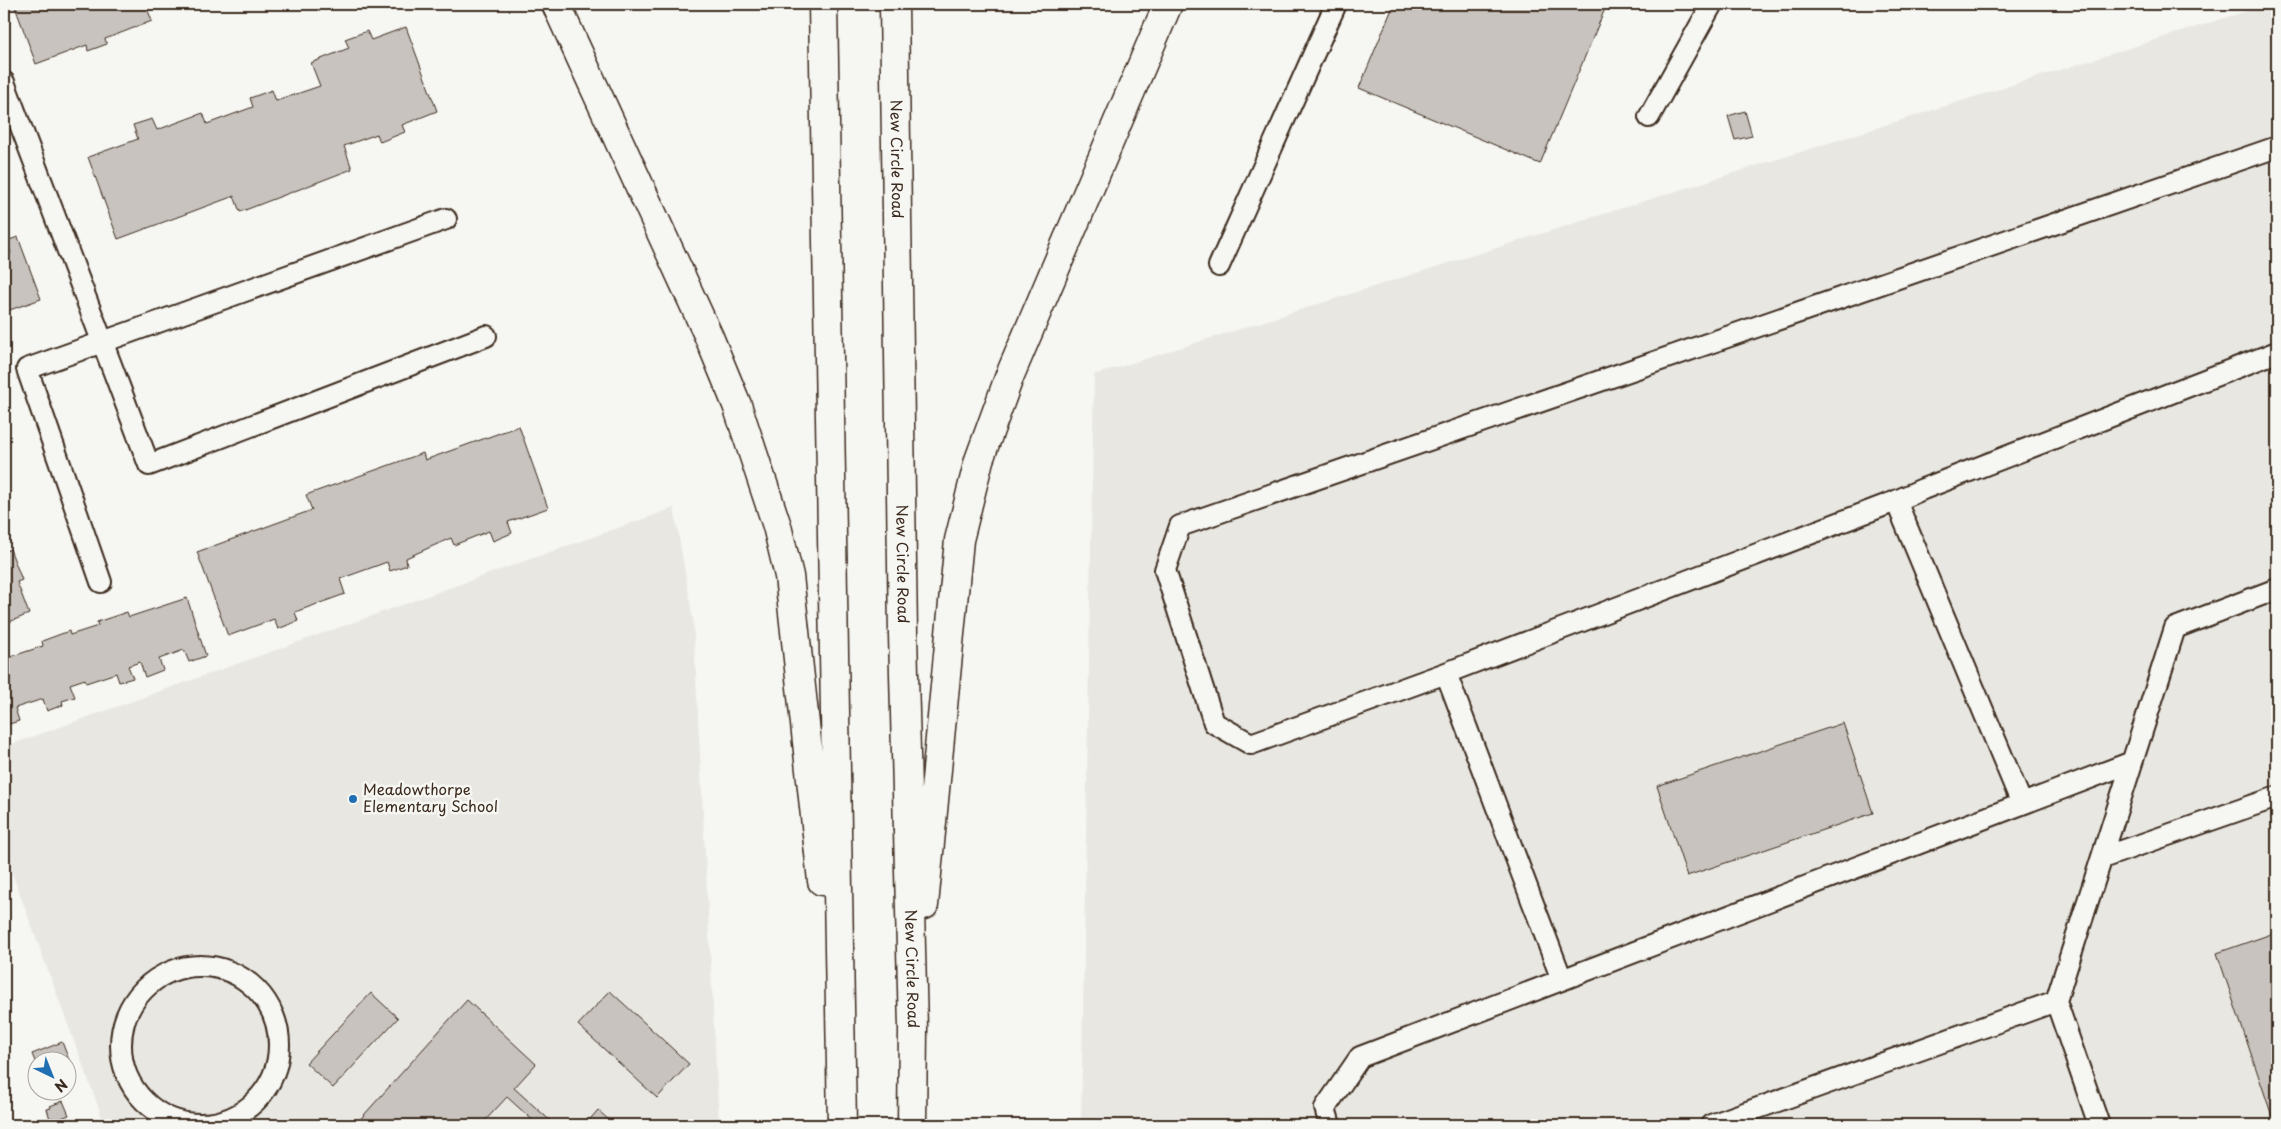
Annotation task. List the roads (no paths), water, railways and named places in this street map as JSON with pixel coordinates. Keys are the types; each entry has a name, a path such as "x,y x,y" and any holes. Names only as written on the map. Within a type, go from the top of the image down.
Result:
{"highway":[{"path":"556,4 737,405 777,526 789,576 841,1055"},
{"path":"823,4 842,1125"},
{"name":"New Circle Road","path":"894,4 903,614 913,1028 912,1125"},
{"path":"913,1028 959,540 978,460 1010,375 1168,4"}],"lane":[{"path":"1219,266 1336,4"},
{"path":"1649,117 1712,4"},
{"path":"4,82 148,465 486,336"},
{"path":"2277,147 1180,526 1165,570 1214,723 1251,744 1446,673 1896,501 2277,352"},
{"path":"101,582 27,369 446,219"},
{"path":"1896,501 2022,804"},
{"path":"2100,1125 2056,1001 2175,628 2277,589"},
{"path":"1446,673 1562,980"},
{"path":"1330,1125 1325,1108 1360,1057 2132,762"},
{"path":"2102,858 2277,797"},
{"path":"193,965 219,968 243,978 262,995 275,1018 280,1044 276,1069 264,1093 245,1111 222,1122 196,1125 171,1123 148,1106 130,1086 121,1061 120,1034 129,1009 144,987 167,972 193,965"},
{"path":"1711,1125 2056,1001"}],"place":[{"name":"Meadowthorpe Elementary School","path":"353,799"}]}
